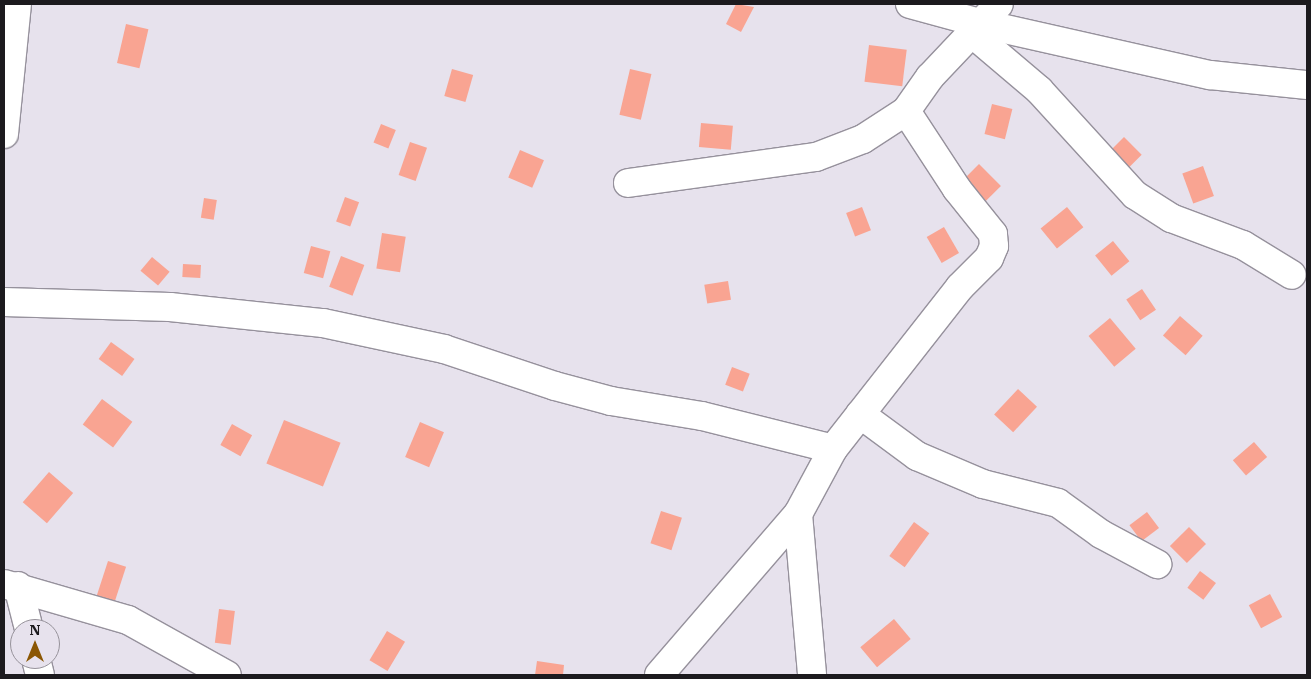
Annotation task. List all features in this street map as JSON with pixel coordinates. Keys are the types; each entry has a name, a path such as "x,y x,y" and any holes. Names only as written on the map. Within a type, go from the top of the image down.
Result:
{"street":[{"path":"4,134 17,4"},
{"path":"910,4 985,20 1210,75 1307,85"},
{"path":"628,182 816,157 863,139 906,111 930,78 985,20"},
{"path":"985,20 1039,90 1135,194 1172,218 1243,245 1292,275"},
{"path":"659,675 798,514 833,448 960,287 989,258 994,246 993,234 957,189 906,111"},
{"path":"4,302 170,307 323,323 444,349 555,386 612,401 702,416 833,448"},
{"path":"860,414 917,456 983,484 1058,503 1101,534 1156,564"},
{"path":"798,514 812,675"},
{"path":"11,585 25,619"},
{"path":"11,585 128,620 227,675"}],"building":[{"path":"736,4 754,7 741,32 726,24"},
{"path":"126,24 148,29 139,68 117,63"},
{"path":"869,45 907,50 902,86 864,82"},
{"path":"452,69 473,75 465,102 444,96"},
{"path":"630,69 651,74 641,120 619,115"},
{"path":"992,104 1012,109 1005,139 985,134"},
{"path":"701,123 733,126 731,150 699,147"},
{"path":"381,124 396,130 388,149 374,143"},
{"path":"1124,137 1142,155 1129,167 1111,150"},
{"path":"410,142 427,148 416,181 399,175"},
{"path":"520,150 544,160 532,188 508,178"},
{"path":"979,164 1001,186 983,204 961,182"},
{"path":"1203,166 1214,196 1193,204 1182,174"},
{"path":"345,197 359,202 350,227 336,221"},
{"path":"204,198 217,200 214,220 201,218"},
{"path":"862,207 871,230 855,236 846,213"},
{"path":"1067,207 1083,227 1057,249 1041,228"},
{"path":"944,227 959,253 942,263 927,237"},
{"path":"382,233 406,237 400,272 376,269"},
{"path":"1113,241 1129,261 1111,276 1095,255"},
{"path":"311,246 330,251 323,278 304,273"},
{"path":"341,256 364,265 353,296 329,287"},
{"path":"152,257 170,272 158,286 140,271"},
{"path":"183,264 201,265 200,278 182,277"},
{"path":"728,281 731,300 707,304 704,285"},
{"path":"1142,289 1156,310 1140,320 1126,300"},
{"path":"1180,316 1203,336 1186,355 1163,336"},
{"path":"1110,318 1136,349 1114,367 1089,336"},
{"path":"111,342 134,359 122,376 99,359"},
{"path":"732,367 750,374 743,392 725,385"},
{"path":"1018,389 1037,407 1013,432 994,415"},
{"path":"102,399 132,422 113,447 83,425"},
{"path":"284,420 341,443 323,486 266,464"},
{"path":"420,422 444,432 429,467 405,457"},
{"path":"232,424 252,435 240,456 220,445"},
{"path":"1254,442 1267,457 1246,475 1233,460"},
{"path":"49,472 73,493 47,523 23,502"},
{"path":"661,511 682,518 671,550 650,543"},
{"path":"1147,512 1159,528 1141,541 1129,525"},
{"path":"914,522 929,533 905,567 889,556"},
{"path":"1189,527 1206,544 1187,563 1170,546"},
{"path":"108,561 126,567 113,606 95,600"},
{"path":"1200,571 1216,583 1203,600 1187,588"},
{"path":"1270,594 1282,617 1261,628 1249,605"},
{"path":"219,609 235,611 231,645 215,643"},
{"path":"894,619 911,639 877,667 860,647"},
{"path":"387,631 405,642 387,671 369,660"},
{"path":"537,661 564,665 563,675 535,675"}]}
